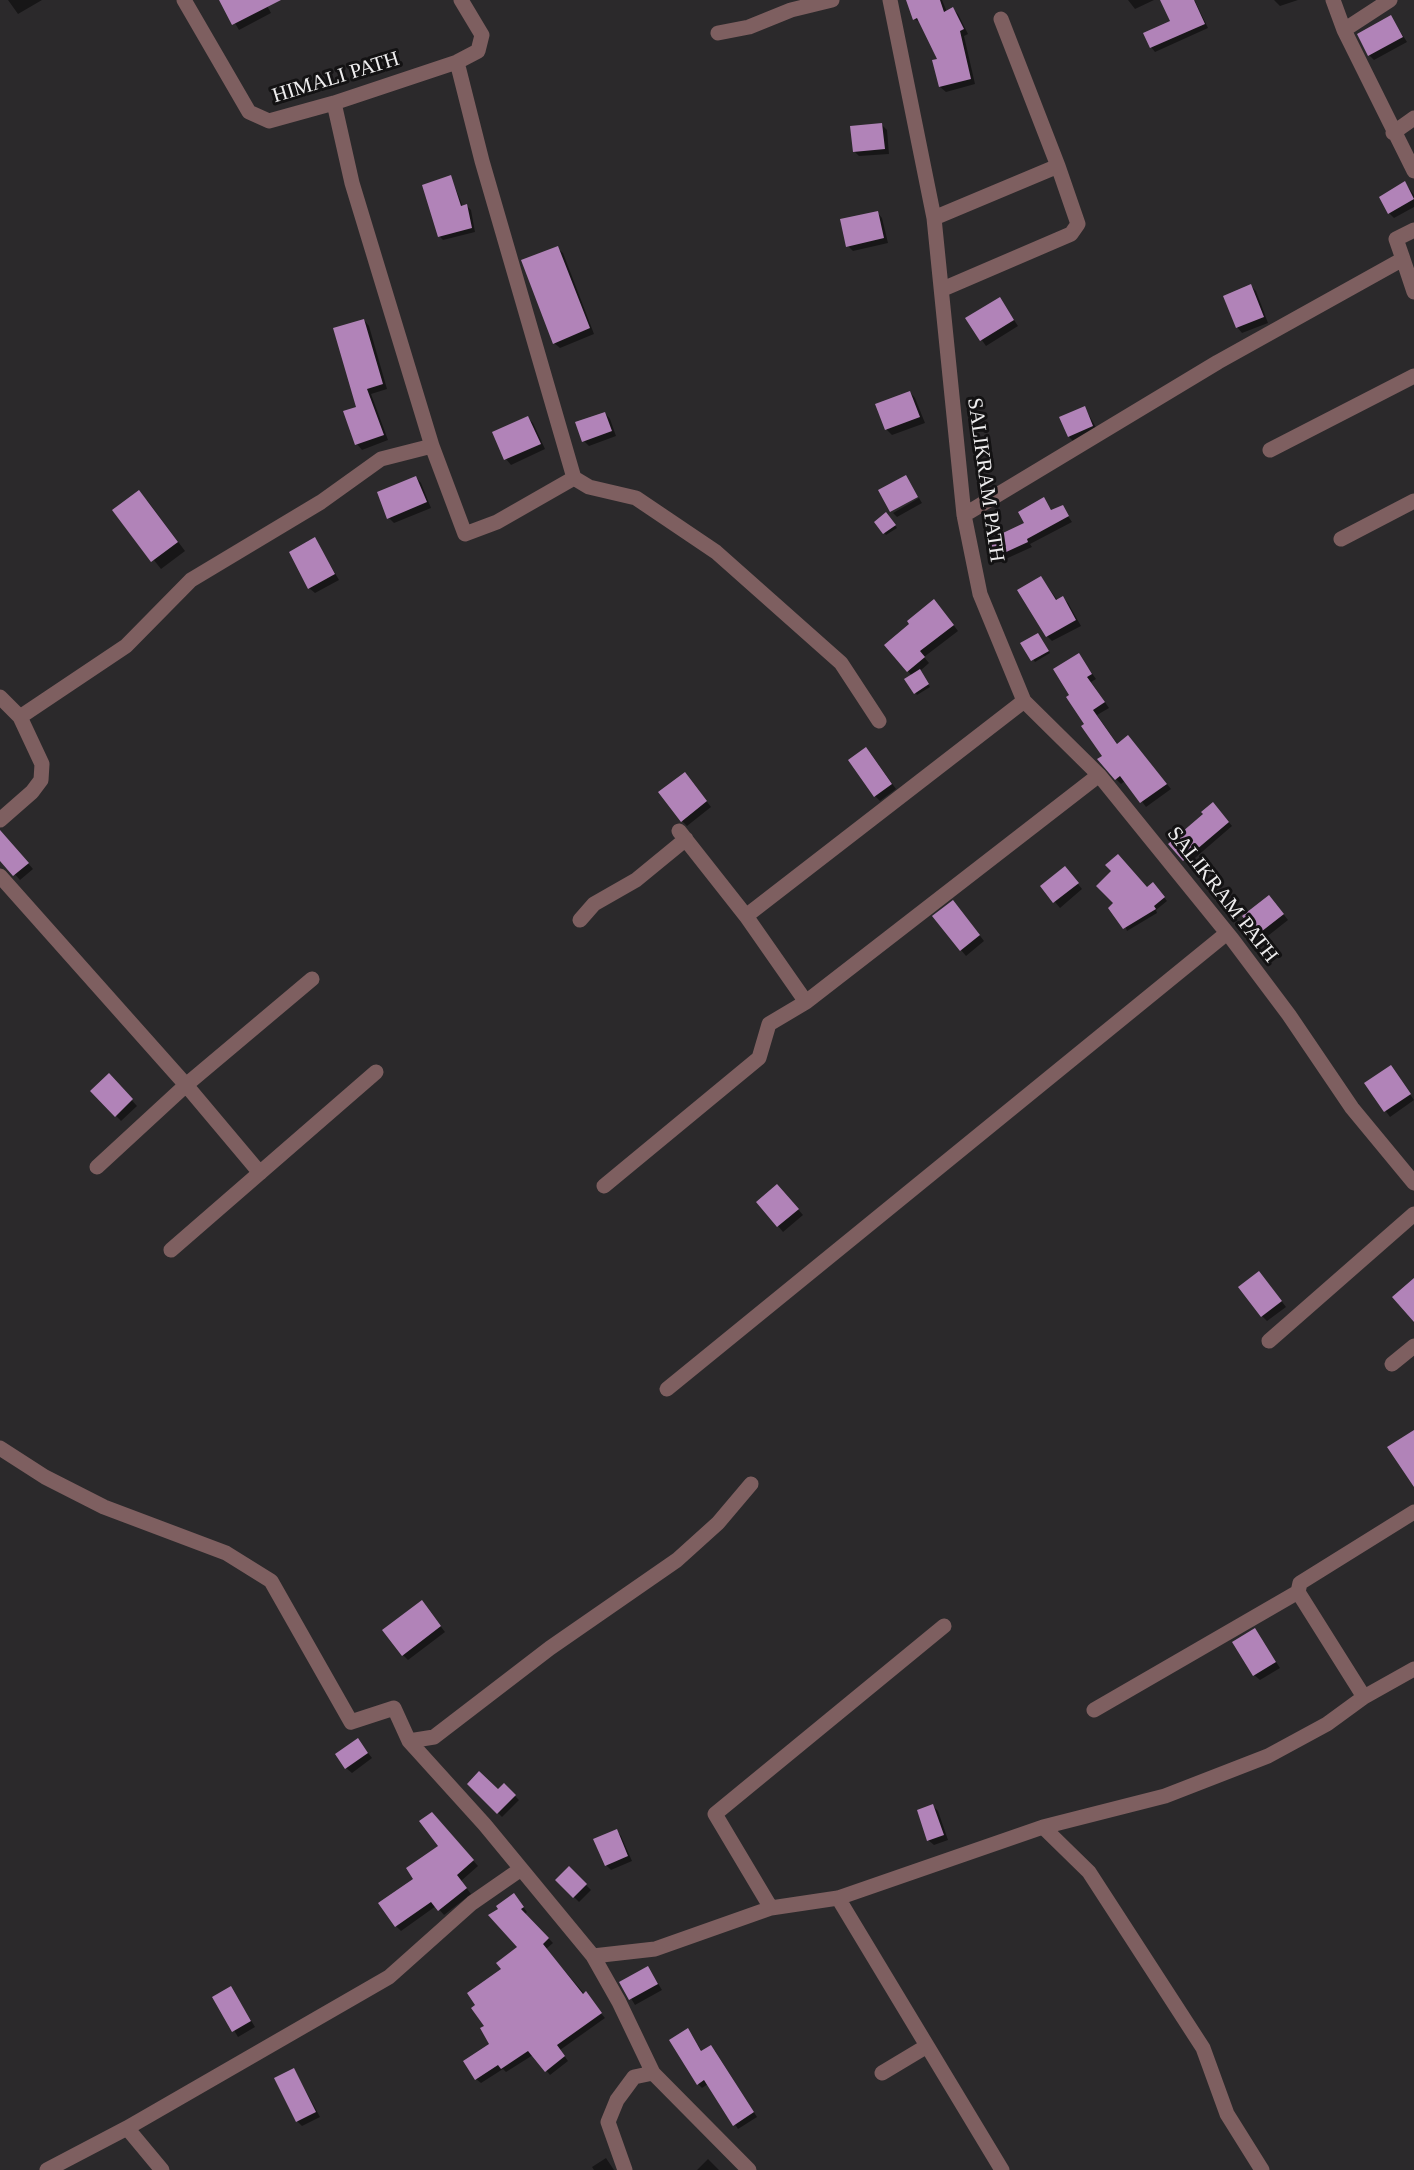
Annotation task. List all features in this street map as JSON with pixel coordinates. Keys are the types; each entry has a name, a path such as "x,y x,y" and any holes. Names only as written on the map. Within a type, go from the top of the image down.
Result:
{"street":[{"name":"HIMALI PATH","path":"184,0 249,112 269,121 334,103 457,62 478,51 482,35 461,0"},
{"path":"718,33 749,27 791,10 832,0"},
{"name":"SALIKRAM PATH","path":"890,0 934,218 943,289 964,515 980,594 1024,701 1099,775 1227,933 1289,1015 1353,1108 1414,1183"},
{"path":"1333,0 1344,30 1393,133 1414,171"},
{"path":"1344,30 1390,0"},
{"path":"943,289 1077,230 1078,224 1058,165 1001,19"},
{"path":"457,62 482,161 574,478 589,487 636,498 716,552 841,663 879,722"},
{"path":"334,103 352,183 432,446 465,534 496,522 574,478"},
{"path":"1393,133 1414,118"},
{"path":"934,218 1058,165"},
{"path":"1414,230 1396,239 1414,292"},
{"path":"964,515 1218,362 1403,259"},
{"path":"1270,450 1414,376"},
{"path":"20,717 126,646 191,580 321,502 381,459 432,446"},
{"path":"1341,539 1414,501"},
{"path":"0,697 20,717 42,764 41,780 32,792 0,820"},
{"path":"746,916 1024,701"},
{"path":"604,1186 759,1058 770,1024 806,1002 1099,775"},
{"path":"580,920 594,904 636,880 682,835 746,916 806,1002"},
{"path":"0,876 186,1085 260,1173"},
{"path":"667,1389 1227,933"},
{"path":"97,1167 186,1085 312,979"},
{"path":"171,1250 376,1072"},
{"path":"1269,1341 1414,1214"},
{"path":"1392,1364 1414,1346"},
{"path":"0,1448 45,1477 104,1506 226,1553 271,1581 351,1722 394,1708 409,1741 521,1869 593,1956 619,2002 653,2073 749,2170"},
{"path":"409,1741 434,1737 550,1648 677,1560 718,1522 751,1484"},
{"path":"1364,1697 1298,1592 1300,1583 1414,1512"},
{"path":"1094,1710 1298,1592"},
{"path":"771,1908 715,1814 944,1626"},
{"path":"593,1956 655,1949 771,1908 838,1898 1043,1827 1165,1796 1268,1756 1327,1724 1364,1697 1414,1669"},
{"path":"1043,1827 1089,1872 1203,2048 1227,2114 1262,2170"},
{"path":"47,2170 127,2128 389,1977 472,1903 521,1869"},
{"path":"838,1898 1002,2170"},
{"path":"882,2073 927,2046"},
{"path":"625,2170 608,2122 617,2100 634,2076 653,2073"},
{"path":"127,2128 162,2170"}],"building":[{"path":"219,0 281,0 232,25"},
{"path":"906,0 940,0 944,12 953,7 964,29 960,31 971,79 939,87 932,60 937,59 917,18 913,20"},
{"path":"1160,0 1194,0 1205,24 1150,48 1143,33 1170,21"},
{"path":"1391,15 1403,37 1368,56 1357,34"},
{"path":"882,123 885,149 853,152 850,126"},
{"path":"451,175 461,206 467,204 472,228 438,237 422,185"},
{"path":"1405,181 1414,199 1388,214 1379,197"},
{"path":"878,211 884,238 846,247 840,219"},
{"path":"558,246 590,328 553,344 521,260"},
{"path":"1251,284 1264,317 1236,328 1223,296"},
{"path":"1000,297 1014,320 980,341 965,318"},
{"path":"364,319 383,384 367,389 384,435 355,445 343,411 356,407 333,328"},
{"path":"910,391 920,417 885,430 875,404"},
{"path":"1085,406 1093,426 1068,437 1059,417"},
{"path":"605,412 612,431 582,442 575,422"},
{"path":"528,416 541,444 504,460 492,432"},
{"path":"906,475 918,497 890,512 878,490"},
{"path":"416,476 427,502 387,519 377,492"},
{"path":"139,490 178,542 151,562 112,510"},
{"path":"1044,497 1051,510 1063,505 1069,516 1027,539 1028,542 993,558 986,541 1024,523 1018,512"},
{"path":"886,512 896,525 883,534 874,522"},
{"path":"315,537 335,574 308,589 289,552"},
{"path":"1041,576 1056,600 1063,596 1076,620 1046,637 1017,590"},
{"path":"934,599 954,625 920,651 925,657 907,672 884,645 909,624 907,621"},
{"path":"1038,633 1049,651 1031,661 1020,643"},
{"path":"1079,653 1092,674 1087,677 1105,702 1093,710 1117,744 1128,735 1167,784 1140,803 1120,776 1115,780 1097,759 1102,756 1081,726 1084,724 1066,697 1069,695 1053,669"},
{"path":"920,669 929,684 914,694 904,679"},
{"path":"866,747 892,784 874,797 848,760"},
{"path":"685,772 707,801 681,822 658,792"},
{"path":"1213,802 1229,822 1183,861 1168,844 1203,814 1201,812"},
{"path":"0,830 29,863 13,876 0,861"},
{"path":"1118,854 1147,887 1153,882 1165,897 1154,906 1156,909 1123,929 1108,908 1113,903 1096,886 1111,871 1105,865"},
{"path":"1065,866 1079,883 1053,903 1040,886"},
{"path":"1269,895 1284,914 1257,935 1242,916"},
{"path":"953,900 980,935 960,951 932,916"},
{"path":"1391,1065 1411,1094 1384,1112 1364,1083"},
{"path":"109,1073 133,1099 115,1117 90,1091"},
{"path":"777,1184 799,1209 777,1227 756,1202"},
{"path":"1259,1271 1282,1301 1261,1317 1238,1287"},
{"path":"1414,1278 1414,1322 1392,1297"},
{"path":"1414,1430 1414,1487 1387,1447"},
{"path":"422,1600 441,1626 402,1656 382,1630"},
{"path":"1255,1628 1276,1662 1253,1676 1232,1642"},
{"path":"358,1738 368,1753 345,1769 335,1754"},
{"path":"479,1771 498,1789 504,1783 516,1795 497,1814 467,1784"},
{"path":"933,1804 944,1835 927,1841 917,1810"},
{"path":"432,1812 474,1860 457,1875 467,1888 438,1911 431,1902 395,1927 378,1903 413,1879 406,1868 438,1846 419,1821"},
{"path":"617,1829 628,1856 605,1866 593,1839"},
{"path":"569,1866 587,1884 573,1898 555,1880"},
{"path":"514,1893 524,1907 521,1909 549,1938 543,1944 583,1994 586,1991 602,2013 557,2045 565,2056 545,2072 528,2051 501,2069 498,2065 475,2080 463,2061 489,2044 480,2028 484,2026 471,2008 475,2005 467,1993 501,1969 496,1963 517,1947 488,1915 498,1909 496,1906"},
{"path":"648,1966 658,1984 629,2000 619,1982"},
{"path":"231,1986 251,2021 232,2032 212,1997"},
{"path":"688,2028 701,2051 711,2045 754,2112 733,2126 704,2080 697,2085 669,2040"},
{"path":"294,2068 316,2112 296,2122 274,2078"}]}
